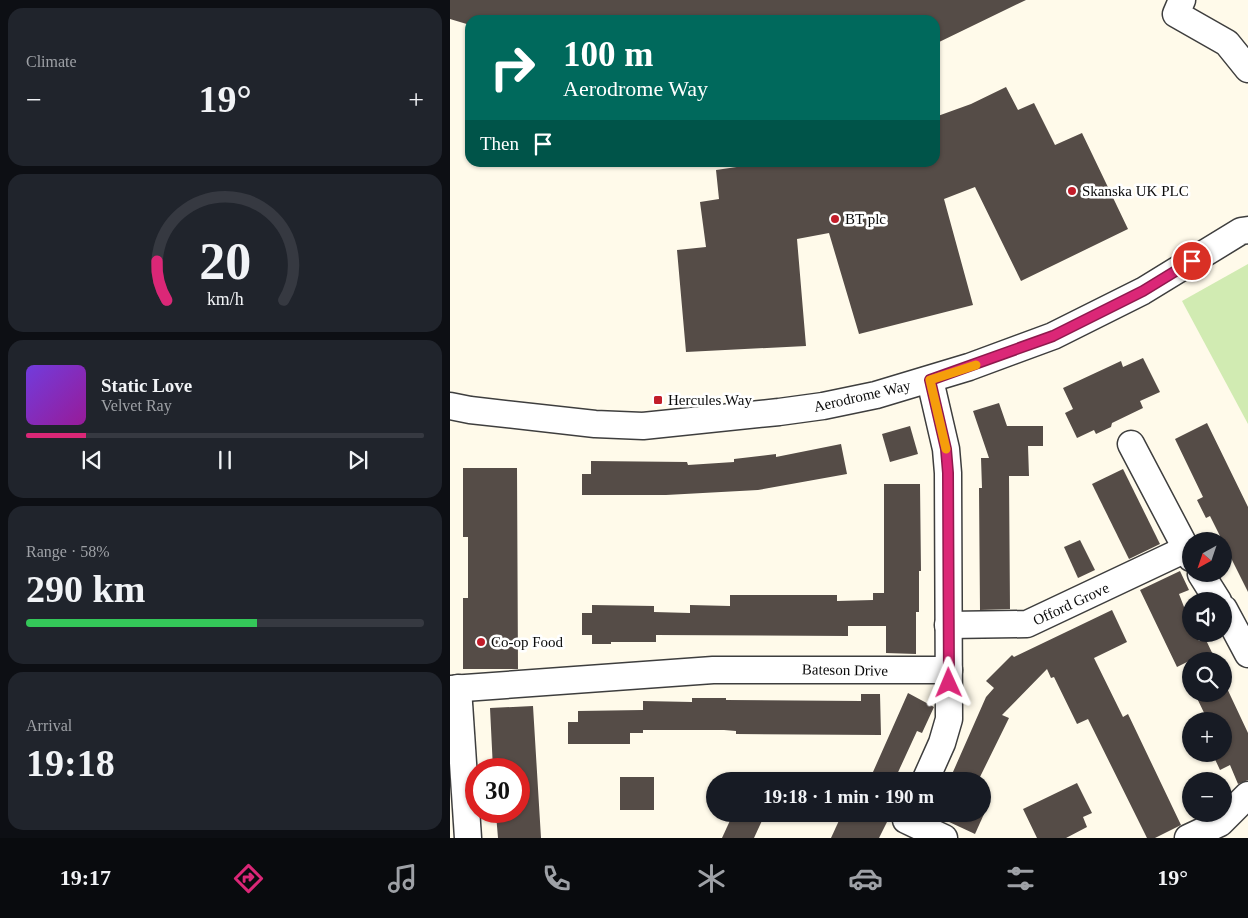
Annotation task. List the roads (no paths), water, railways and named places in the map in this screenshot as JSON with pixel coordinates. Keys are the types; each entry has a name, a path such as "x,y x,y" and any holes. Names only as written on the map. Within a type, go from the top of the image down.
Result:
{"street":[{"path":"1179,7 1237,45 1248,69"},
{"name":"Aerodrome Way","path":"450,406 470,410 595,424 644,426 823,406 930,380 1053,336 1143,291 1246,227"},
{"path":"929,772 947,732 949,670 947,457 930,380"},
{"name":"Offord Grove","path":"1131,444 1182,540"},
{"name":"Offord Grove","path":"948,625 1027,624 1182,556"},
{"path":"1232,624 1248,654"},
{"name":"Bateson Drive","path":"454,688 713,670 949,670"},
{"path":"454,688 468,838"},
{"path":"1188,838 1220,823 1248,795"},
{"path":"905,824 944,838"}],"place":[{"name":"Skanska UK PLC","path":"1072,191"},
{"name":"BT plc","path":"835,219"},
{"name":"Hercules Way","path":"658,400"},
{"name":"Co-op Food","path":"481,642"}]}
